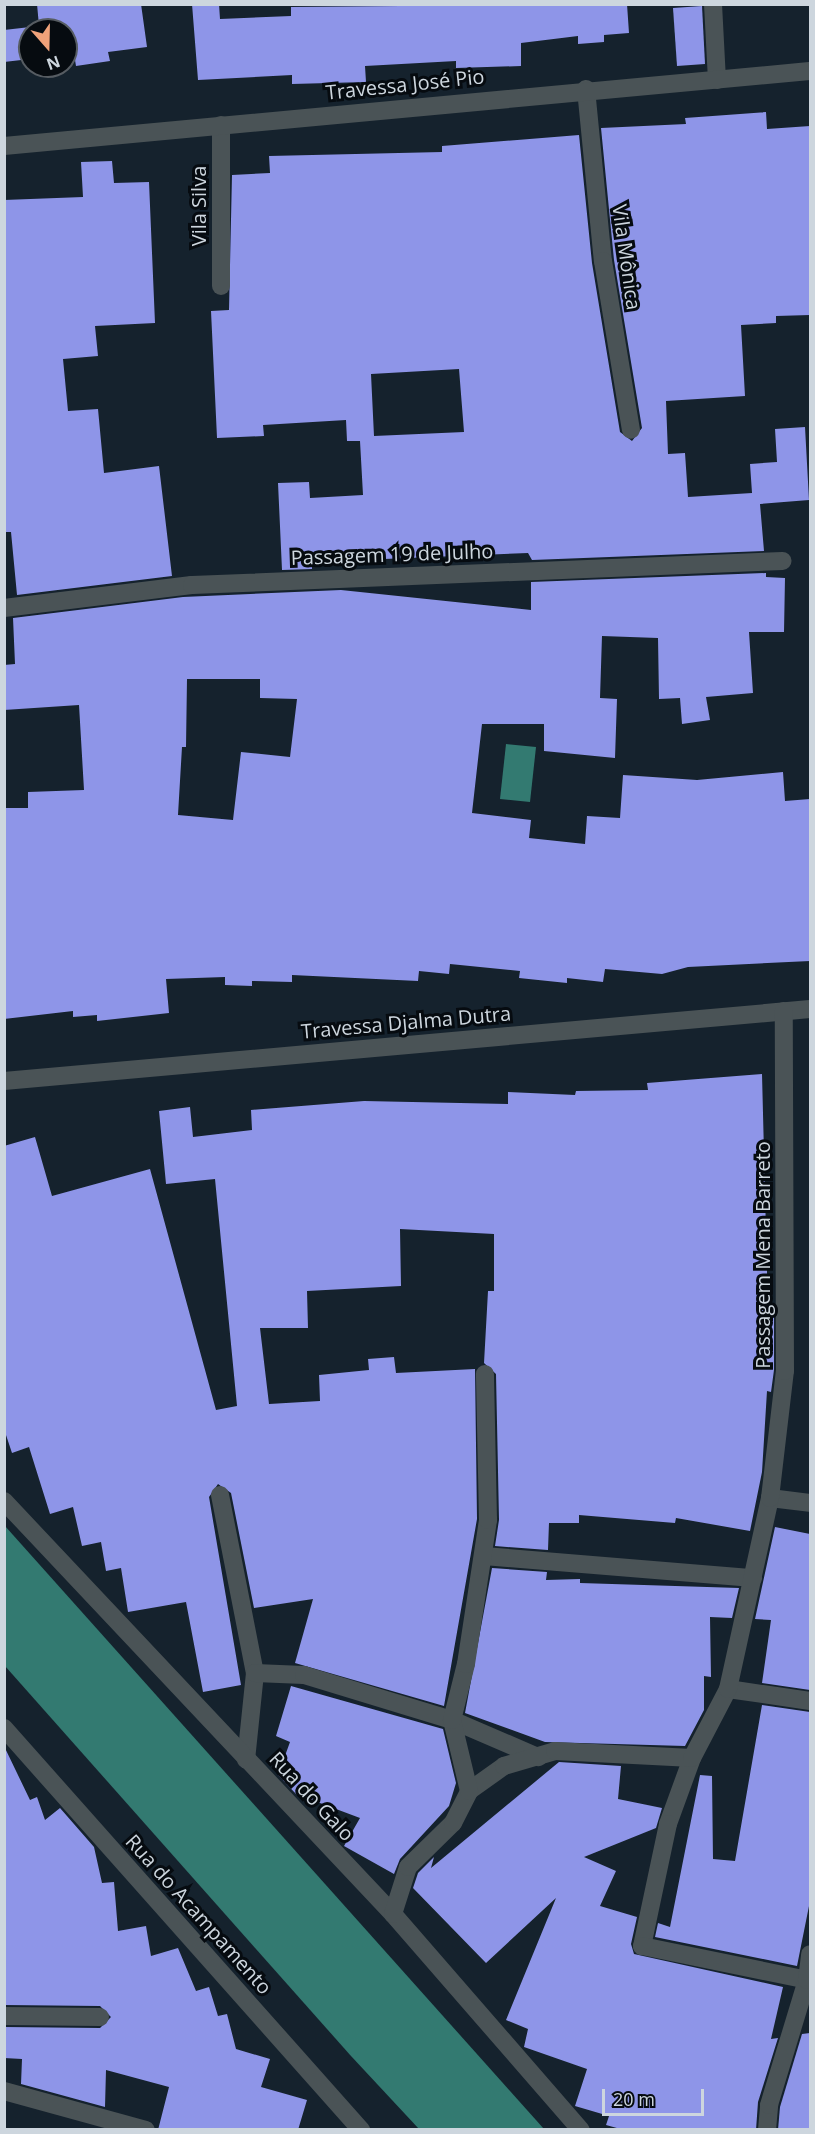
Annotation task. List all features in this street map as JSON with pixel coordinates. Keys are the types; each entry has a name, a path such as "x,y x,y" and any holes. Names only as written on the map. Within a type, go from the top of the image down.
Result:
{"street":[{"path":"713,4 717,80"},
{"name":"Travessa José Pio","path":"4,146 586,89 810,71"},
{"name":"Vila Mônica","path":"586,89 603,261 631,430"},
{"name":"Vila Silva","path":"220,125 221,286"},
{"name":"Passagem 19 de Julho","path":"4,608 192,585 783,561"},
{"name":"Travessa Djalma Dutra","path":"4,1081 810,1009"},
{"name":"Passagem Mena Barreto","path":"784,1011 785,1371 770,1498 728,1689 692,1758 668,1824 642,1946 807,1980"},
{"path":"469,1791 452,1720 484,1556 485,1374"},
{"path":"220,1495 255,1673 246,1760"},
{"path":"770,1498 810,1503"},
{"name":"Rua do Galo","path":"4,1501 393,1914 580,2130"},
{"path":"484,1556 753,1578"},
{"path":"255,1673 304,1675 452,1720 538,1757"},
{"path":"728,1689 810,1701"},
{"name":"Rua do Acampamento","path":"4,1728 361,2130"},
{"path":"393,1914 408,1867 453,1823 469,1791 504,1766 555,1751 692,1758"},
{"path":"767,2130 769,2105 807,1980 810,1954"},
{"path":"4,2016 100,2017"},
{"path":"4,2091 110,2125 146,2130"}],"shaded area":[{"path":"506,744 536,747 530,802 500,799"},
{"path":"5,1526 544,2129 419,2129 351,2056 5,1666"}],"building":[{"path":"37,4 141,4 147,47 108,52 110,61 78,66 78,18 38,18"},
{"path":"192,4 219,4 220,19 291,16 291,7 627,4 629,33 604,35 604,42 578,44 578,36 521,43 521,66 456,68 456,61 365,66 366,82 292,84 292,75 198,80"},
{"path":"702,6 705,64 677,66 673,8"},
{"path":"18,28 18,60 4,62 4,30"},
{"path":"766,112 767,129 810,126 810,315 776,316 776,323 741,325 745,396 666,401 668,454 685,453 688,497 752,493 750,464 777,462 775,429 805,427 809,500 760,504 764,551 532,560 528,553 312,562 312,569 282,570 278,483 309,482 310,498 363,495 360,441 347,441 346,420 263,425 264,436 217,438 211,311 229,310 232,175 270,173 269,156 442,152 442,146 579,135 592,263 620,432 632,441 642,428 614,260 601,128 686,124 685,118","holes":["459,369 464,432 374,436 371,374"]},
{"path":"112,161 114,183 149,182 155,323 95,326 98,356 63,359 68,411 98,409 104,473 159,466 172,576 17,595 11,532 4,532 4,200 83,197 81,162"},
{"path":"766,573 766,577 785,578 784,632 749,632 753,693 706,697 710,720 682,724 680,698 659,699 658,638 602,636 600,698 617,699 615,758 544,751 544,724 482,724 472,813 531,820 529,838 585,844 587,816 620,818 623,775 697,780 783,772 785,801 810,799 810,961 688,967 662,974 605,969 603,982 567,978 567,983 519,978 520,971 450,964 449,974 419,971 418,981 292,975 292,982 252,981 252,986 225,985 225,977 166,979 169,1013 97,1021 97,1015 73,1017 73,1011 4,1019 4,808 28,808 28,792 84,790 79,705 4,710 4,665 15,664 13,618 183,597 341,590 531,610 531,582","holes":["187,679 260,679 260,698 297,699 290,757 241,752 233,820 178,815 182,747 186,747"]},
{"path":"762,1074 768,1311 774,1311 774,1370 771,1392 767,1391 762,1472 750,1531 676,1518 675,1523 579,1515 579,1523 549,1523 548,1550 495,1546 499,1520 496,1374 484,1363 488,1291 494,1291 494,1234 400,1229 401,1286 307,1291 308,1328 260,1328 269,1404 320,1401 319,1375 369,1370 368,1359 394,1357 396,1373 475,1369 477,1519 444,1706 295,1663 313,1599 254,1608 231,1493 218,1484 209,1497 241,1685 203,1692 186,1602 128,1612 121,1568 106,1571 101,1542 82,1546 73,1507 50,1514 29,1447 12,1453 4,1429 4,1146 35,1137 52,1196 150,1169 216,1410 237,1406 215,1179 166,1184 159,1111 190,1107 193,1137 252,1130 251,1110 364,1101 508,1104 508,1092 575,1095 576,1091 648,1090 647,1083"},
{"path":"775,1527 810,1534 810,1690 762,1683 771,1620 755,1619"},
{"path":"492,1568 547,1572 546,1580 580,1579 580,1583 739,1588 732,1618 710,1617 711,1677 704,1676 704,1710 685,1746 545,1742 465,1713"},
{"path":"291,1686 443,1729 456,1783 449,1806 400,1859 394,1874 344,1846 360,1818 296,1794 278,1775 290,1742 276,1736"},
{"path":"762,1705 810,1712 810,1901 797,1966 655,1937 658,1923 670,1927 700,1775 712,1776 713,1859 735,1861"},
{"path":"4,1746 30,1800 37,1797 45,1820 60,1808 94,1847 102,1883 114,1882 118,1931 146,1926 151,1956 178,1948 196,1991 209,1987 218,2016 227,2014 236,2049 270,2059 261,2087 307,2100 298,2130 158,2130 169,2087 106,2070 105,2107 21,2084 22,2059 4,2058 4,2027 100,2028 111,2017 100,2006 4,2005"},
{"path":"559,1762 621,1766 618,1799 662,1808 656,1828 584,1857 616,1871 600,1906 637,1917 631,1944 634,1954 783,1987 771,2039 778,2038 758,2102 756,2130 624,2130 606,2125 609,2116 575,2106 587,2069 524,2047 528,2029 506,2020 556,1898 486,1963 413,1888 418,1873 434,1857 431,1868"},
{"path":"810,2033 810,2130 778,2130 780,2107 802,2034"}]}
